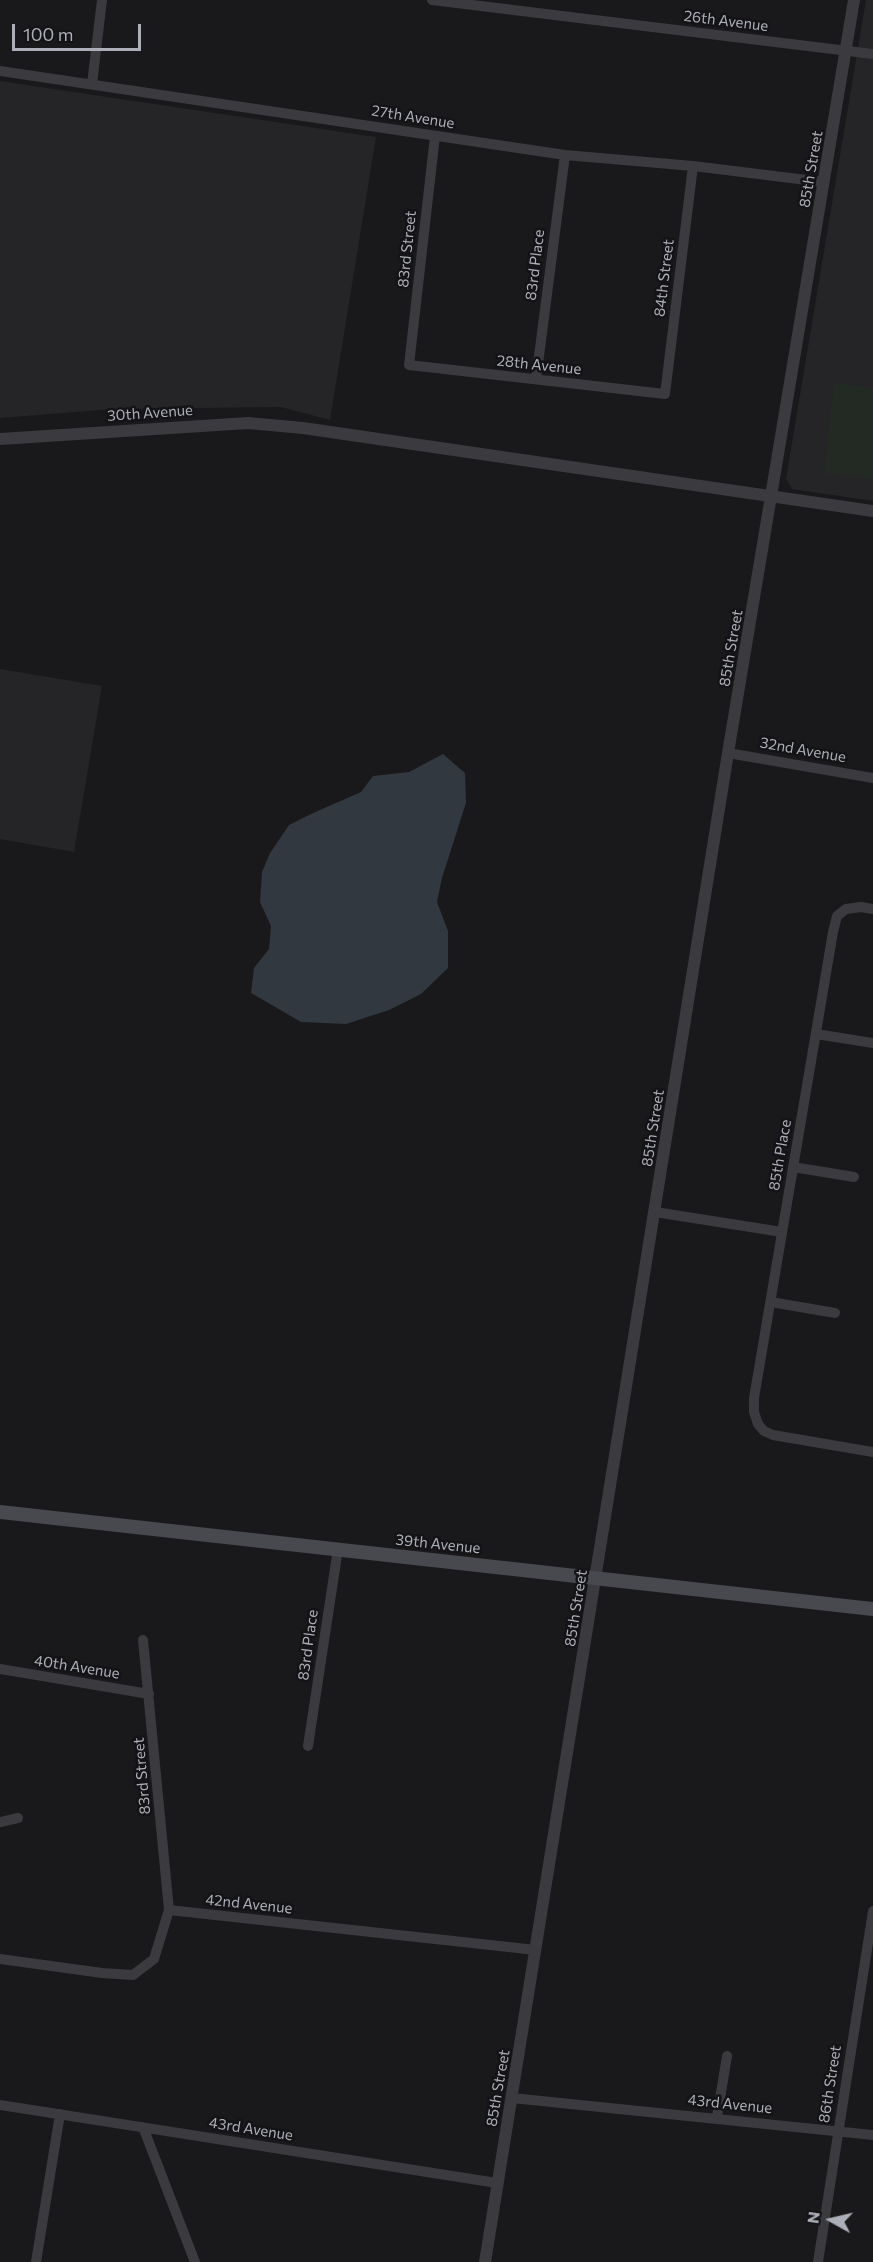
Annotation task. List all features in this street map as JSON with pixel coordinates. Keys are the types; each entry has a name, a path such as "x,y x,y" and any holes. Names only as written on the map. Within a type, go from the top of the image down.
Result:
{"main road":[{"name":"39th Avenue","path":"0,1512 873,1609"}],"street":[{"path":"92,84 102,0"},
{"name":"26th Avenue","path":"432,0 873,54"},
{"name":"85th Street","path":"485,2262 729,753 854,0"},
{"name":"27th Avenue","path":"0,70 565,155 693,166 823,182"},
{"name":"83rd Street","path":"409,365 435,136"},
{"name":"83rd Place","path":"536,379 565,155"},
{"name":"84th Street","path":"665,394 693,166"},
{"name":"28th Avenue","path":"409,365 665,394"},
{"name":"30th Avenue","path":"0,439 248,423 303,428 873,511"},
{"name":"32nd Avenue","path":"729,753 873,778"},
{"name":"85th Place","path":"873,909 861,907 846,909 837,916 754,1398 754,1412 758,1424 764,1431 774,1435 873,1452"},
{"path":"816,1034 873,1043"},
{"path":"793,1167 854,1177"},
{"path":"655,1212 782,1232"},
{"path":"771,1302 835,1312"},
{"name":"83rd Place","path":"308,1746 338,1549"},
{"name":"83rd Street","path":"143,1640 169,1910"},
{"name":"40th Avenue","path":"0,1669 149,1694"},
{"path":"0,1822 18,1818"},
{"path":"0,1959 102,1973 134,1975 154,1959 169,1910"},
{"name":"42nd Avenue","path":"169,1910 536,1950"},
{"name":"86th Street","path":"819,2262 873,1911"},
{"path":"717,2117 728,2056"},
{"name":"43rd Avenue","path":"512,2098 717,2117 873,2135"},
{"name":"43rd Avenue","path":"0,2105 497,2183"},
{"path":"36,2262 60,2114"},
{"path":"143,2127 195,2262"}],"shaded area":[{"path":"866,0 873,0 873,501 792,489 786,479"},
{"path":"0,81 376,137 330,420 281,407 112,409 0,418"},
{"path":"834,383 873,388 873,479 824,473"},
{"path":"0,669 102,686 74,852 0,839"},
{"path":"443,754 465,773 466,803 442,878 437,902 448,931 448,968 421,994 389,1010 346,1024 301,1022 251,993 254,968 269,949 271,926 260,902 262,872 270,853 289,825 361,792 373,776 409,772"}]}
